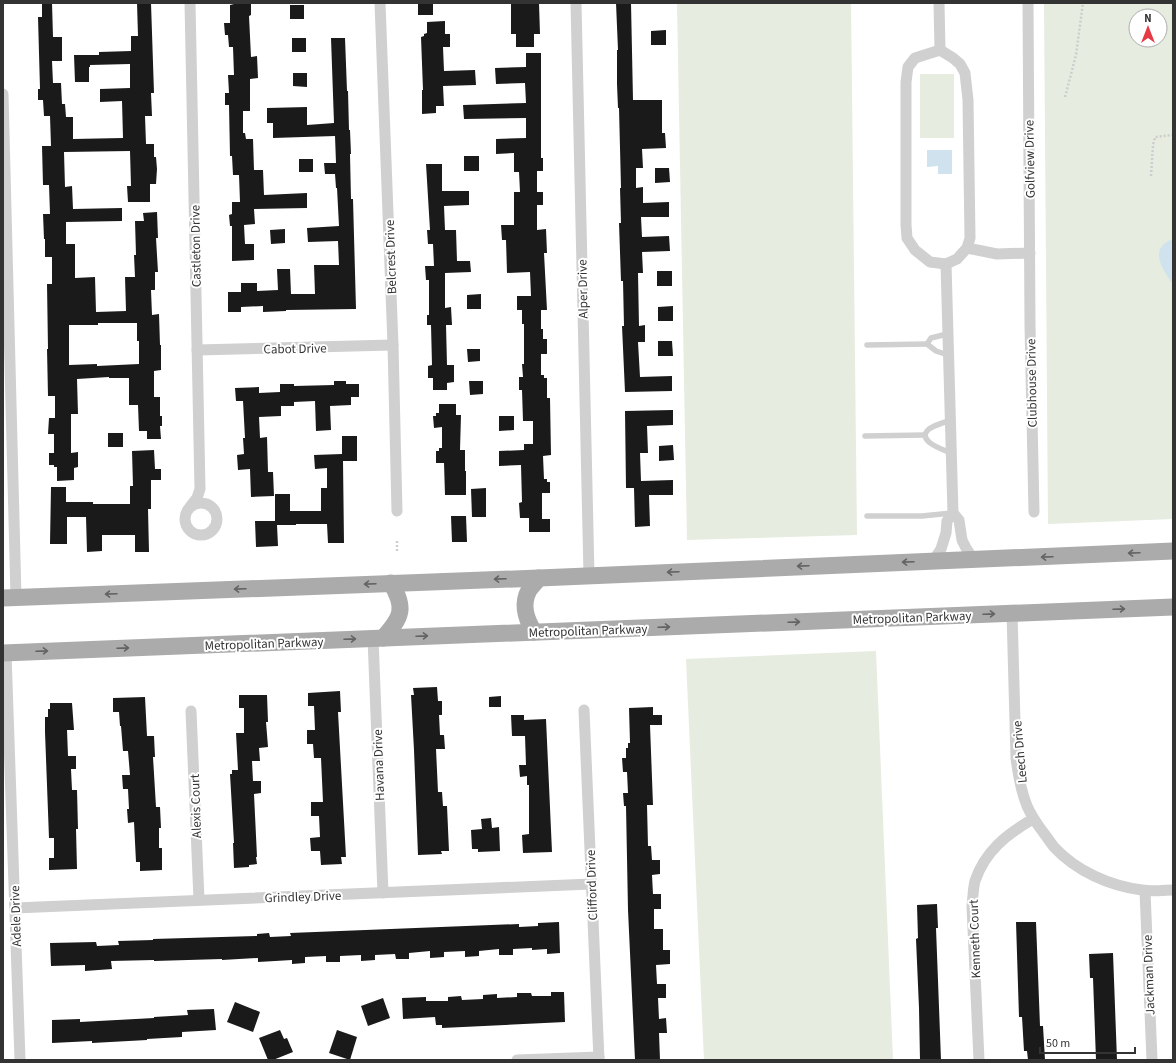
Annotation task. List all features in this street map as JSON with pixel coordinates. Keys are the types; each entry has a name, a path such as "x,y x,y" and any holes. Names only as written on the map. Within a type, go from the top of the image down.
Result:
{"main road":[{"path":"10,597 539,578 1173,551"},
{"path":"534,632 529,624 524,608 529,590 539,578"},
{"path":"378,638 396,622 401,607 400,599 391,583"},
{"name":"Metropolitan Parkway","path":"4,653 1173,607"}],"street":[{"name":"Castleton Drive","path":"190,3 200,489 197,498 186,512 185,522 187,528 191,532 202,535 212,531 217,521 214,510 204,498 200,489"},
{"name":"Belcrest Drive","path":"380,3 393,345 396,511"},
{"name":"Alper Drive","path":"576,3 589,575"},
{"path":"939,3 940,50"},
{"name":"Golfview Drive","path":"1028,3 1030,253"},
{"path":"940,50 960,64 965,73 968,100 970,238 967,248 957,259 946,264 930,262 915,250 907,238 906,82 908,66 915,58 940,50"},
{"path":"3,94 10,597"},
{"path":"967,248 997,254 1030,253"},
{"name":"Clubhouse Drive","path":"1030,253 1030,333 1034,512"},
{"path":"946,264 953,513 959,520 962,540 974,560"},
{"name":"Cabot Drive","path":"197,350 393,345"},
{"path":"190,507 200,503 211,506"},
{"path":"933,561 941,549 946,533 947,521 953,513"},
{"name":"Leech Drive","path":"1012,613 1016,758 1022,792 1033,819 1054,846 1071,862 1088,873 1111,883 1131,889 1145,891 1173,890"},
{"name":"Havana Drive","path":"378,638 383,893"},
{"name":"Adele Drive","path":"4,653 20,1060"},
{"name":"Clifford Drive","path":"584,710 599,1058"},
{"name":"Alexis Court","path":"191,711 199,900"},
{"name":"Kenneth Court","path":"979,1060 972,906 975,881 987,858 996,846 1016,829 1033,819"},
{"name":"Grindley Drive","path":"15,908 591,884"},
{"name":"Jackman Drive","path":"1145,891 1152,1060"},
{"path":"517,1060 599,1058"}],"lane":[{"path":"927,344 931,338 947,334"},
{"path":"867,345 927,344 936,351 948,355"},
{"path":"925,435 931,428 950,420"},
{"path":"865,436 925,435"},
{"path":"925,435 930,444 951,453"},
{"path":"867,516 922,516 953,513"}],"path":[{"path":"1065,97 1076,55 1083,3"},
{"path":"1151,176 1155,137 1173,135"},
{"path":"397,541 397,553"}],"shaded area":[{"path":"677,3 851,3 857,535 687,540"},
{"path":"1044,3 1173,3 1173,519 1048,524"},
{"path":"920,74 954,74 954,138 920,138"},
{"path":"876,651 893,1060 704,1060 686,659"}],"water":[{"path":"927,150 952,150 952,174 938,174 938,166 927,167"},
{"path":"1173,239 1173,284 1162,266 1159,253 1165,243"}],"building":[{"path":"42,3 52,3 53,37 62,37 62,61 52,61 53,83 61,83 62,104 65,104 66,117 73,117 73,139 123,138 122,101 100,102 100,89 130,88 130,64 90,65 89,82 75,82 74,55 99,55 99,52 131,51 131,36 138,36 137,3 151,3 154,93 151,93 152,116 145,116 146,144 154,144 154,157 156,157 157,169 156,184 150,184 150,202 128,202 127,186 131,186 130,151 64,152 65,187 72,186 73,209 122,208 122,221 66,222 66,244 75,244 75,278 95,277 96,312 126,311 125,277 135,277 135,221 144,221 143,213 157,212 158,238 156,238 158,272 155,272 155,290 151,290 152,315 159,314 161,370 154,371 154,397 160,397 160,416 162,416 162,426 160,426 161,439 147,439 147,431 139,431 138,405 129,405 129,378 109,377 77,379 78,414 71,414 71,453 78,452 78,467 74,468 74,480 57,481 57,467 54,467 54,465 49,465 49,453 54,453 54,434 48,434 49,418 55,418 55,396 48,396 47,284 52,284 52,257 45,257 43,214 50,214 49,185 43,185 42,146 51,146 50,116 44,116 43,100 38,100 38,89 40,89 38,17 42,17","holes":["137,323 139,364 97,366 97,364 69,365 69,325"]},
{"path":"234,3 251,3 251,15 249,16 251,57 257,56 258,78 250,79 250,111 243,111 243,133 245,133 246,139 253,139 254,170 263,170 264,195 307,193 307,208 254,209 255,224 244,225 245,244 254,244 254,260 232,261 232,226 230,226 229,215 232,214 232,202 240,202 239,175 233,175 232,156 230,156 229,105 225,105 225,93 229,93 228,75 234,75 233,47 229,47 228,35 225,35 224,23 230,23 230,5"},
{"path":"418,3 433,3 433,15 418,15"},
{"path":"511,3 539,3 540,34 534,34 534,47 516,47 516,34 511,34"},
{"path":"616,3 631,3 633,100 662,100 662,133 665,133 666,148 642,149 643,168 636,168 636,188 643,187 643,203 669,202 669,217 641,217 642,237 669,236 670,251 642,252 643,273 638,273 639,326 645,325 645,342 638,342 640,377 672,376 672,391 625,392 622,326 624,326 623,281 621,281 619,223 621,223 621,188"},
{"path":"290,5 304,5 304,19 290,19"},
{"path":"445,21 445,34 450,34 450,47 443,47 444,71 475,70 476,85 443,86 444,106 436,106 436,113 422,114 423,90 421,37 427,33 427,22"},
{"path":"666,30 666,45 651,45 651,31"},
{"path":"292,38 306,38 306,52 292,52"},
{"path":"331,38 345,38 351,154 351,199 353,199 356,309 286,310 263,312 263,306 241,307 241,312 228,312 228,292 241,292 241,283 257,283 257,291 278,290 277,269 290,269 291,294 315,294 314,265 339,265 338,241 308,242 307,228 339,226 335,174 325,174 324,163 336,163 335,136 273,138 273,123 267,123 267,108 307,107 307,125 334,123"},
{"path":"526,53 541,53 541,158 543,158 543,171 537,171 537,192 543,192 543,205 537,205 537,230 546,229 547,253 544,253 547,310 541,310 541,329 543,329 543,339 547,339 547,354 541,354 541,375 544,375 544,378 547,378 547,398 550,398 551,455 543,456 544,479 547,479 547,482 550,482 550,493 542,493 542,519 550,519 550,532 529,532 529,518 520,518 519,503 522,502 521,465 499,466 499,451 524,450 524,444 533,444 533,421 523,421 522,390 519,390 519,377 523,377 522,364 524,364 524,324 522,324 522,310 517,310 517,296 531,296 530,272 507,273 506,240 502,240 501,225 514,225 514,192 520,192 519,172 514,172 514,153 496,154 496,139 526,138 526,118 464,119 463,105 526,103 525,83 496,84 495,68 526,67"},
{"path":"293,73 307,73 307,87 293,86"},
{"path":"464,156 479,156 479,171 464,171"},
{"path":"299,159 313,159 313,172 299,172"},
{"path":"426,164 442,164 442,191 469,191 469,205 444,206 445,230 456,230 457,261 470,261 471,272 445,273 445,308 451,307 452,325 446,325 447,365 454,365 454,382 447,383 447,390 433,390 433,378 428,378 428,366 432,365 431,325 427,325 427,315 429,315 429,280 426,280 425,266 434,266 433,244 428,244 427,230 430,230"},
{"path":"655,168 669,168 670,182 655,183"},
{"path":"285,229 285,243 271,244 270,230"},
{"path":"657,271 672,271 672,286 657,286"},
{"path":"481,294 481,309 467,309 467,295"},
{"path":"673,306 673,321 658,321 658,307"},
{"path":"658,341 672,341 673,356 658,356"},
{"path":"467,349 480,349 480,361 468,362"},
{"path":"334,381 346,381 346,384 359,384 359,397 351,397 351,405 330,406 331,430 316,431 315,401 294,402 294,406 281,406 281,416 259,417 260,438 267,437 268,472 273,472 274,496 251,497 250,469 238,470 237,455 244,454 243,438 245,438 243,401 236,401 235,388 259,387 259,393 280,392 280,384 294,384 294,386 334,385"},
{"path":"469,381 483,381 483,394 470,395"},
{"path":"439,404 456,404 456,415 461,415 460,450 465,450 466,495 445,495 444,463 436,463 436,451 439,451 439,448 442,448 442,427 434,428 433,416 436,416 436,413 439,413"},
{"path":"673,410 673,425 647,426 648,453 640,453 641,481 673,480 673,495 649,495 650,526 635,527 634,488 626,488 625,411"},
{"path":"499,416 514,416 514,430 499,431"},
{"path":"108,433 123,433 123,447 108,447"},
{"path":"342,436 357,436 357,461 343,461 344,543 328,543 327,524 296,524 277,525 278,546 256,547 255,521 275,521 275,494 290,494 290,511 321,511 321,488 327,488 327,468 315,469 314,455 342,454"},
{"path":"673,445 674,460 659,461 659,446"},
{"path":"154,450 155,469 161,469 161,480 151,480 151,509 148,509 149,552 135,552 135,535 102,535 102,551 87,552 86,517 67,517 67,544 50,544 51,487 66,487 66,502 130,504 130,486 133,486 132,451"},
{"path":"486,488 486,517 472,517 471,489"},
{"path":"451,516 466,516 467,542 452,542"},
{"path":"437,687 438,701 442,701 442,715 439,715 440,735 444,735 445,749 436,749 438,792 442,792 443,806 447,806 449,851 441,851 442,854 418,855 411,695 414,695 413,688"},
{"path":"340,691 341,712 338,712 346,857 341,857 342,864 321,865 320,851 311,851 310,838 320,837 319,816 311,816 311,802 323,802 321,758 314,758 313,744 307,744 307,730 315,730 314,706 308,706 308,693"},
{"path":"239,695 267,695 268,722 266,722 268,747 259,748 260,761 252,761 253,781 261,781 261,793 254,794 257,864 249,865 249,867 234,868 230,774 232,774 232,770 238,770 236,733 244,733 244,708 239,708"},
{"path":"501,696 501,707 489,707 489,697"},
{"path":"145,697 147,736 154,736 155,757 153,757 156,807 160,807 161,828 159,828 159,848 162,848 162,870 140,871 140,862 136,862 134,822 128,823 128,789 123,789 122,775 130,775 128,751 123,751 119,712 113,712 113,698"},
{"path":"50,703 72,703 74,730 67,730 68,756 76,756 76,769 71,769 72,790 77,790 77,869 49,870 49,858 54,858 54,838 49,838 45,732 45,717 48,717"},
{"path":"653,707 653,715 662,715 662,725 650,725 653,805 647,805 648,846 651,846 652,860 660,860 660,874 652,875 653,894 661,894 661,909 654,909 654,929 663,929 663,950 670,950 670,964 656,965 657,984 666,984 666,998 658,998 659,1019 666,1018 667,1033 659,1033 660,1060 635,1060 628,910 626,806 624,806 623,793 628,793 627,772 623,772 622,758 626,758 626,748 628,748 628,743 630,743 629,708"},
{"path":"511,715 524,715 524,720 546,719 552,852 523,853 522,835 529,834 529,785 527,785 527,776 520,777 519,765 526,765 525,736 512,736"},
{"path":"491,818 492,828 499,827 500,851 478,852 478,849 472,849 471,830 482,829 481,819"},
{"path":"937,904 938,928 936,928 941,1060 920,1060 916,939 918,938 917,905"},
{"path":"559,922 560,953 547,954 547,949 532,950 532,948 513,949 513,955 499,955 499,949 479,951 479,956 465,957 465,951 444,952 444,957 430,958 430,951 409,953 409,959 396,959 395,954 375,955 375,960 361,961 361,955 340,956 340,962 326,962 326,956 305,957 305,963 292,964 292,960 258,962 258,958 222,960 111,961 112,969 85,971 85,965 51,966 50,943 96,942 97,946 119,945 118,941 153,939 257,936 257,934 269,933 270,937 291,936 290,933 519,924 519,927 538,926 538,923"},
{"path":"1016,922 1036,922 1040,1026 1043,1026 1045,1060 1028,1060 1027,1051 1024,1051 1022,1017 1019,1017"},
{"path":"1113,953 1117,1060 1096,1060 1093,978 1090,978 1089,954"},
{"path":"551,992 564,992 565,1022 442,1028 442,1025 436,1025 435,1017 403,1019 402,998 426,997 426,1001 448,1001 448,997 461,996 462,1000 483,999 483,995 497,994 497,998 517,997 517,993 531,993 532,996 551,996"},
{"path":"383,998 390,1018 368,1026 361,1006"},
{"path":"235,1002 260,1012 253,1032 227,1022"},
{"path":"214,1009 216,1030 182,1032 182,1037 147,1040 92,1043 92,1041 52,1043 52,1020 80,1019 80,1022 154,1018 188,1015 187,1010"},
{"path":"280,1030 284,1039 287,1038 293,1052 273,1060 268,1060 259,1038"},
{"path":"337,1030 357,1037 350,1060 329,1053"}]}
